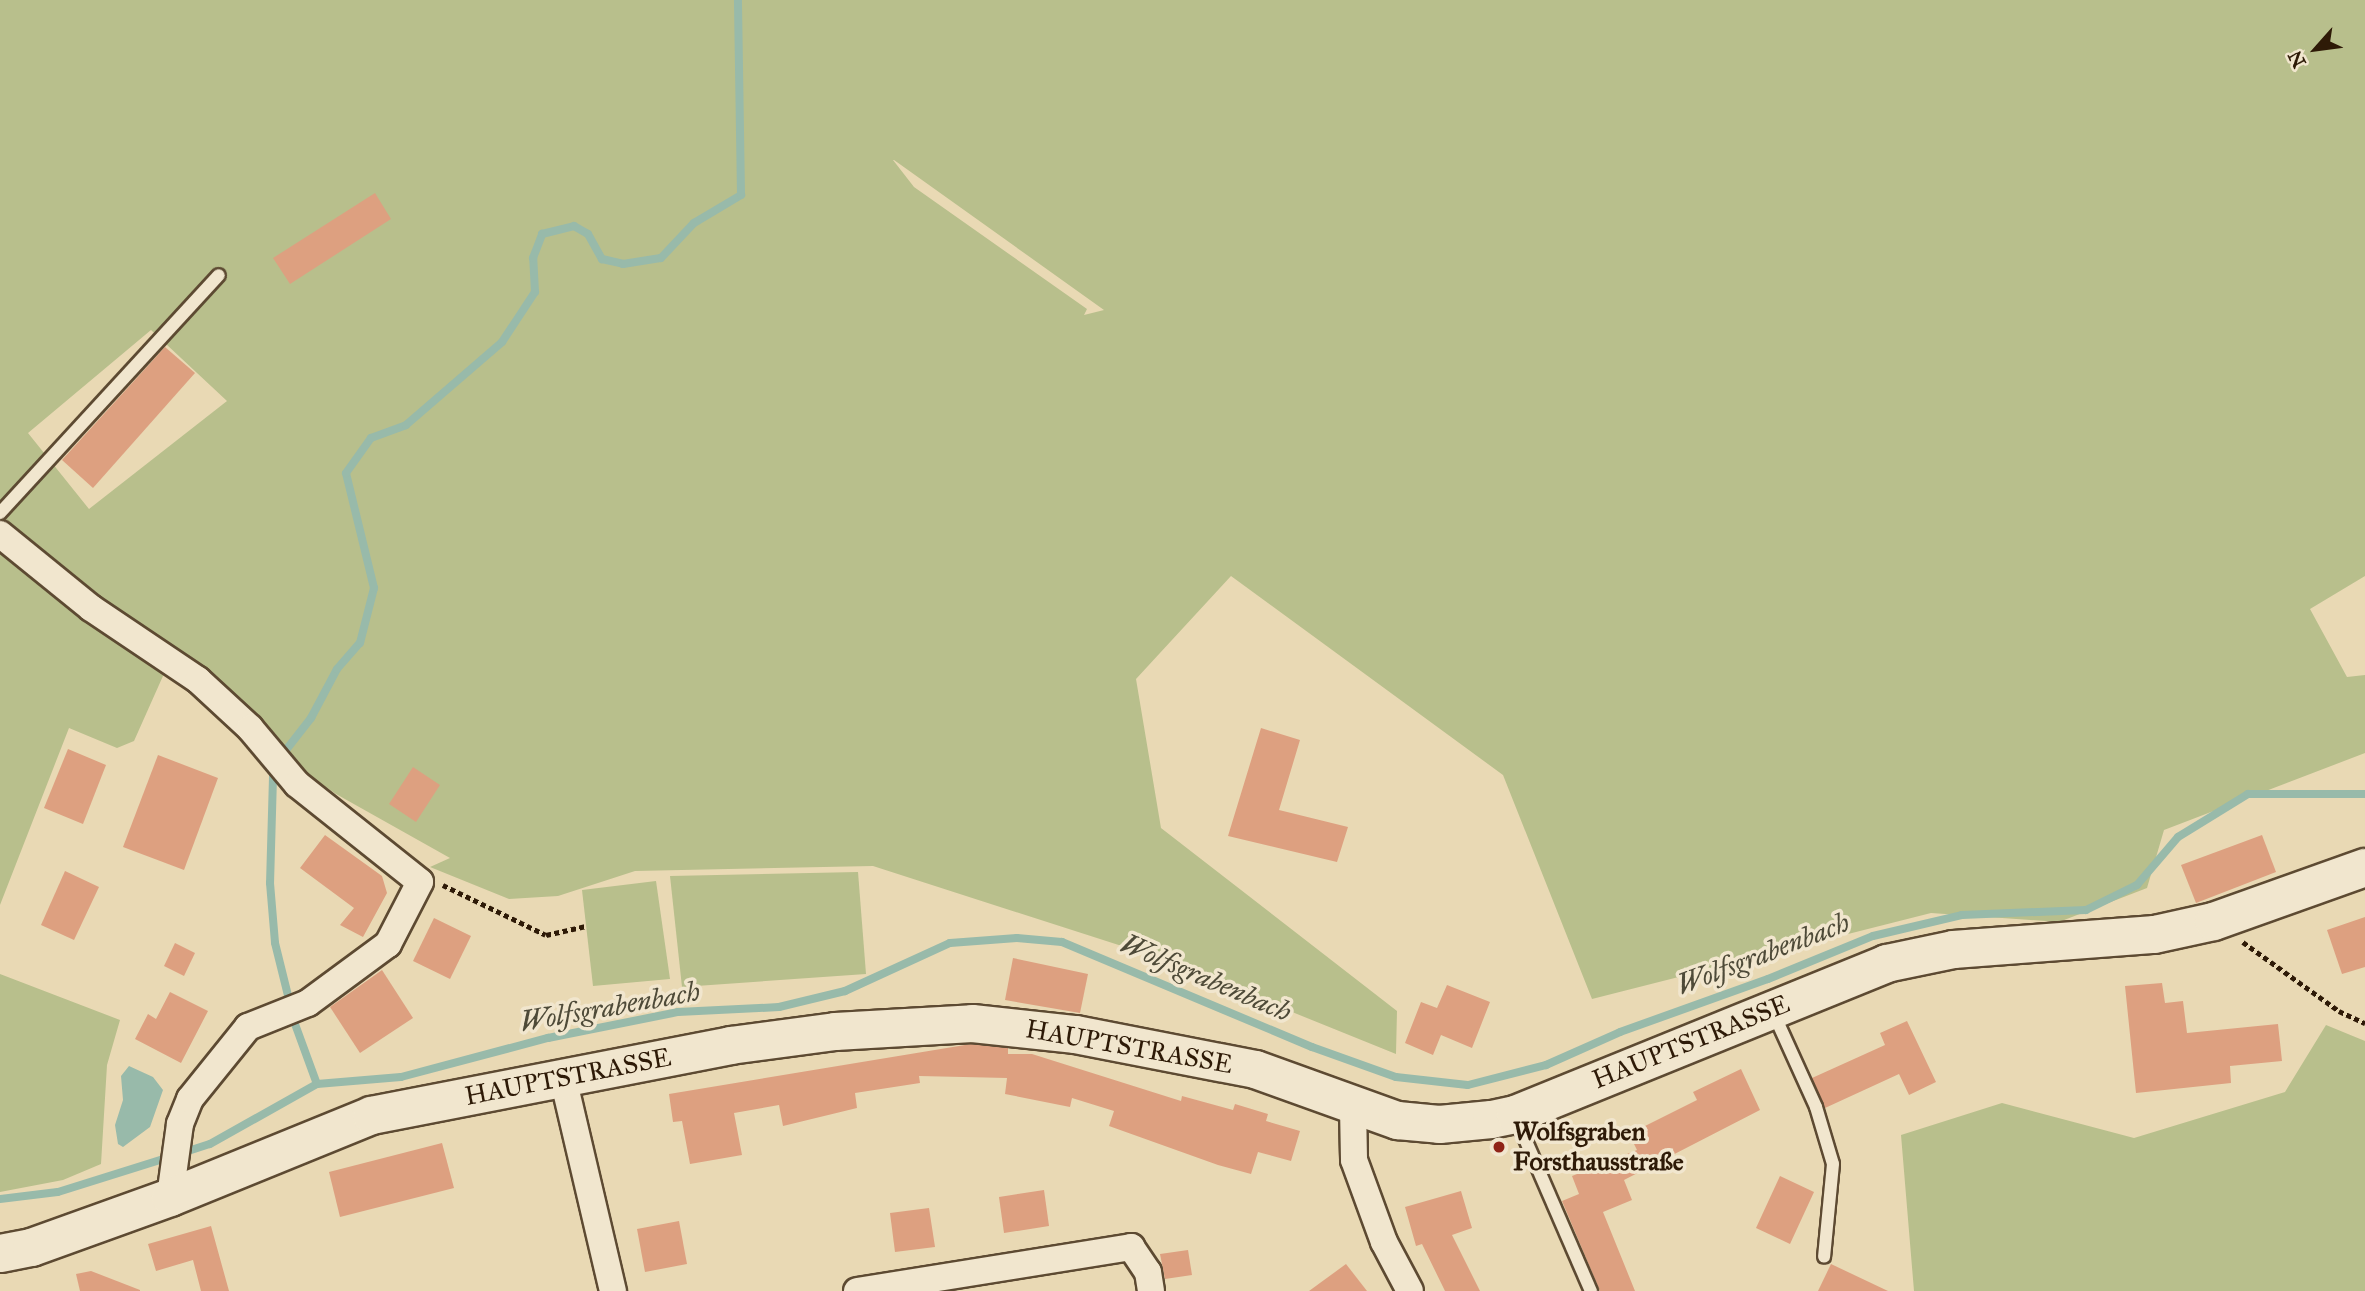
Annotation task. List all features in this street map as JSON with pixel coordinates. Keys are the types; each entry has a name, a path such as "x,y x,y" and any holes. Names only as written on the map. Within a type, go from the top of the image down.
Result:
{"main road":[{"name":"HAUPTSTRASSE","path":"0,1253 31,1247 172,1182 371,1115 730,1045 835,1031 972,1023 1173,1050 1255,1069 1353,1107 1397,1120 1439,1124 1515,1114 1886,963 1953,949 2154,934 2213,921 2365,867"}],"street":[{"path":"0,534 91,608 198,680 250,728 297,784 420,882 388,944 308,1003 248,1027 190,1098 180,1124 172,1182"},
{"path":"563,1078 613,1291"},
{"path":"1353,1107 1354,1160 1384,1242 1410,1291"},
{"path":"857,1291 1131,1247 1148,1272 1151,1291"}],"lane":[{"path":"0,513 219,275"},
{"path":"1772,1009 1816,1107 1833,1164 1824,1257"},
{"path":"1515,1114 1591,1291"}],"path":[{"path":"420,882 430,878 546,935 586,926"},
{"path":"2213,921 2339,1011 2365,1023"}],"green space":[{"path":"0,0 2365,0 2365,576 2310,609 2347,677 2365,675 2365,753 2164,830 2147,888 2059,922 1931,913 1592,999 1503,775 1231,576 1136,679 1161,828 1397,1011 1396,1054 1156,957 873,866 635,871 558,896 509,899 430,867 450,858 336,794 275,751 226,693 174,651 99,606 54,564 33,578 167,667 134,741 117,748 69,728 0,905","holes":["894,160 1104,310 1084,315 1087,309 914,187","151,330 227,401 89,509 28,433"]},
{"path":"858,872 866,974 682,987 670,876"},
{"path":"656,881 670,979 593,986 582,890"},
{"path":"0,974 120,1020 107,1065 101,1164 63,1180 0,1192"},
{"path":"2326,1025 2365,1041 2365,1291 1914,1291 1901,1135 2002,1103 2134,1138 2285,1092"}],"shaded area":[{"path":"129,1066 153,1077 163,1090 150,1127 123,1147 118,1144 115,1125 123,1100 121,1076"}],"building":[{"path":"375,193 391,219 290,284 273,258"},
{"path":"165,347 195,373 93,488 62,460"},
{"path":"1261,728 1300,740 1279,810 1348,827 1337,862 1228,836"},
{"path":"68,749 106,765 83,824 44,808"},
{"path":"158,755 218,778 184,870 123,847"},
{"path":"413,767 440,785 416,822 389,804"},
{"path":"325,835 382,876 387,893 363,937 340,925 354,908 300,868"},
{"path":"2262,835 2276,872 2196,903 2181,865"},
{"path":"65,871 99,887 74,940 41,925"},
{"path":"2365,917 2365,967 2342,974 2327,930"},
{"path":"434,918 471,936 450,979 413,961"},
{"path":"175,943 195,953 184,976 164,966"},
{"path":"1013,958 1088,974 1080,1013 1005,1000"},
{"path":"382,970 413,1018 360,1053 330,1007"},
{"path":"2162,983 2165,1003 2183,1001 2187,1033 2278,1024 2282,1061 2230,1066 2231,1083 2136,1093 2125,986"},
{"path":"1447,985 1490,1002 1472,1048 1441,1035 1433,1055 1405,1043 1421,1002 1437,1008"},
{"path":"170,992 208,1011 181,1063 135,1039 148,1014 156,1019"},
{"path":"1907,1021 1936,1082 1909,1095 1899,1074 1825,1108 1812,1078 1885,1045 1880,1033"},
{"path":"971,1044 1008,1048 1008,1054 1032,1054 1181,1101 1182,1096 1233,1110 1235,1104 1268,1114 1266,1121 1300,1131 1291,1161 1258,1152 1251,1174 1218,1165 1109,1126 1114,1111 1072,1098 1070,1107 1005,1094 1007,1078 919,1076 920,1083 855,1093 857,1108 783,1126 779,1105 734,1113 742,1155 690,1164 682,1121 673,1122 669,1094"},
{"path":"1741,1069 1760,1110 1624,1180 1632,1200 1603,1212 1635,1291 1600,1291 1562,1201 1579,1194 1572,1176 1637,1150 1629,1134 1697,1100 1693,1092"},
{"path":"442,1143 454,1188 340,1217 329,1172"},
{"path":"1780,1176 1814,1192 1790,1244 1756,1228"},
{"path":"1044,1190 1049,1226 1004,1233 999,1197"},
{"path":"1461,1191 1472,1228 1452,1235 1480,1291 1445,1291 1422,1244 1416,1246 1405,1207"},
{"path":"929,1208 935,1247 895,1252 890,1213"},
{"path":"679,1221 687,1264 645,1272 637,1229"},
{"path":"211,1226 229,1291 201,1291 193,1260 156,1271 148,1244"},
{"path":"1188,1250 1192,1275 1165,1279 1160,1254"},
{"path":"1346,1264 1367,1291 1309,1291"},
{"path":"1831,1264 1888,1291 1818,1291"},
{"path":"91,1271 140,1291 80,1291 76,1274"}],"waterway":[{"path":"286,750 311,718 337,669 360,643 374,588 346,473 371,438 406,425 502,342 535,292 533,258 542,234 574,226 588,234 602,259 623,264 661,258 694,223 741,195 738,0"},
{"path":"273,777 270,883 275,943 295,1024 317,1084"},
{"name":"Wolfsgrabenbach","path":"182,1153 210,1144 317,1084 401,1077 548,1038 678,1012 779,1007 845,991 950,943 1017,938 1062,942 1312,1047 1396,1077 1468,1085 1546,1065 1620,1032 1768,979 1873,936 1962,915 2086,910 2137,885 2178,837 2248,794 2365,794"},
{"name":"Wolfsgrabenbach","path":"0,1199 58,1192 170,1157"}],"place":[{"name":"Wolfsgraben Forsthausstraße","path":"1499,1147"}]}
